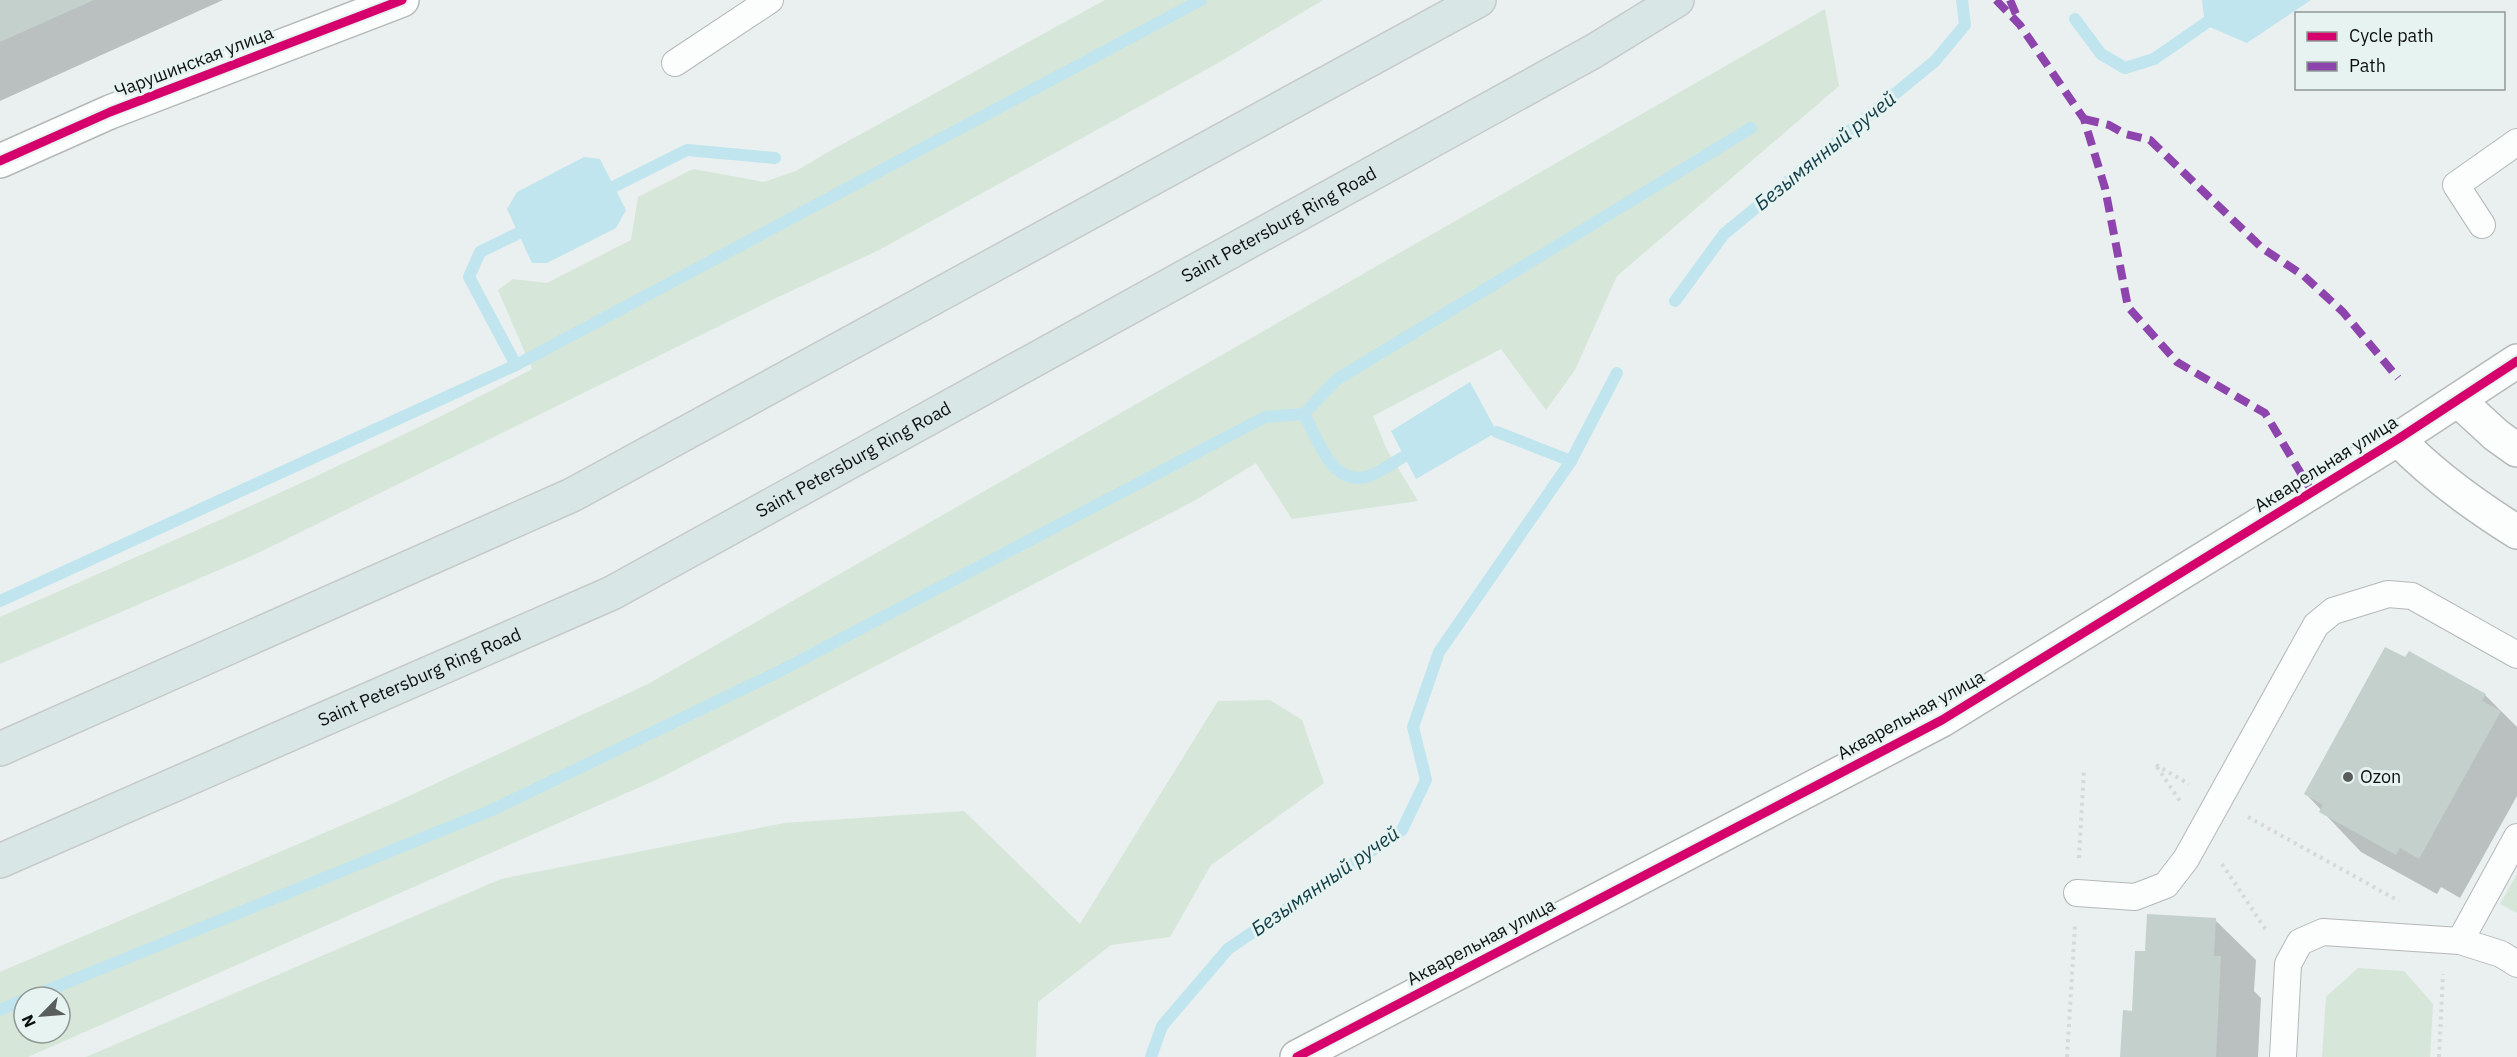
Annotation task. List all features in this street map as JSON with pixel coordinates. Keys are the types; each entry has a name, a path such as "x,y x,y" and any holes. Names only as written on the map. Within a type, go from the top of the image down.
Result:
{"highway":[{"path":"0,748 572,495 1479,0"},
{"name":"Saint Petersburg Ring Road","path":"0,861 612,592 1584,57 1677,0"}],"street":[{"name":"Чарушинская улица","path":"0,161 110,112 367,7 402,0"},
{"name":"Акварельная улица","path":"1308,1054 1942,720 2398,439 2517,361"},
{"path":"2458,400 2496,435 2517,450"},
{"path":"2398,439 2423,466 2482,511 2517,532"}],"lane":[{"path":"675,63 770,0"},
{"path":"2482,225 2456,185 2517,142"},
{"path":"2077,893 2135,897 2166,885 2186,859 2316,626 2333,611 2388,594 2412,596 2517,655"},
{"path":"2452,940 2517,837"},
{"path":"2283,1057 2288,964 2300,942 2323,933 2452,940 2501,954 2517,964"}],"path":[{"path":"2156,765 2403,903"},
{"path":"2439,1057 2452,940"}],"green space":[{"path":"1105,0 1323,0 1218,63 879,250 776,298 256,554 0,664 0,617 335,467 532,369 498,290 513,279 547,283 631,240 638,197 693,169 764,182 796,171"},
{"path":"1825,9 1839,86 1617,276 1575,370 1546,410 1501,349 1373,416 1387,450 1418,501 1292,519 1256,463 1194,501 656,780 72,1038 72,985 12,985 12,1045 55,1045 28,1057 0,1057 0,972 394,803 648,684"},
{"path":"1270,700 1302,720 1324,783 1211,865 1170,937 1111,945 1038,1002 1036,1057 86,1057 501,879 784,823 964,811 1080,924 1218,701"},
{"path":"2517,874 2517,913 2500,904"},
{"path":"2358,968 2404,971 2433,1004 2430,1057 2322,1057 2326,997"}],"water":[{"path":"2202,0 2311,0 2247,43 2205,25"},
{"path":"584,157 600,159 626,210 616,228 547,263 532,263 507,209 517,192"},
{"path":"1470,382 1497,432 1416,479 1391,431"}],"building":[{"path":"0,0 94,0 0,42"},
{"path":"2385,647 2405,657 2409,651 2486,694 2482,701 2501,711 2419,859 2400,848 2396,855 2319,812 2323,805 2304,794"},
{"path":"2147,914 2216,918 2214,956 2221,956 2216,1057 2120,1057 2123,1010 2132,1011 2135,951 2145,951"}],"waterway":[{"path":"0,601 516,365 1201,0"},
{"name":"Безымянный ручей","path":"1675,301 1724,234 1935,61 1965,25 1962,0"},
{"path":"2075,19 2101,54 2125,68 2154,59 2239,0"},
{"path":"61,985 492,810 778,672 1265,417 1304,414 1336,380 1751,128"},
{"path":"601,193 687,150 775,158"},
{"path":"516,365 469,277 480,252 531,227"},
{"name":"Безымянный ручей","path":"1151,1057 1162,1026 1228,949 1402,830 1426,780 1413,727 1439,652 1571,461 1617,373"},
{"path":"1304,414 1328,459 1345,475 1356,478 1369,476 1403,457"},
{"path":"1497,432 1571,461"},
{"path":"0,1010 12,1005"}],"marked path":[{"path":"1996,0 2020,25 2084,119 2105,188 2128,307 2177,362 2265,413 2312,492"},
{"path":"2010,0 2018,19"},
{"path":"2084,119 2109,125 2125,134 2150,140 2262,248 2304,276 2343,312 2398,378"}],"cycle path":[{"path":"0,161 110,112 402,0"},
{"path":"1297,1057 1942,720 2398,439 2517,361"}],"place":[{"name":"Ozon","path":"2348,777"}]}
